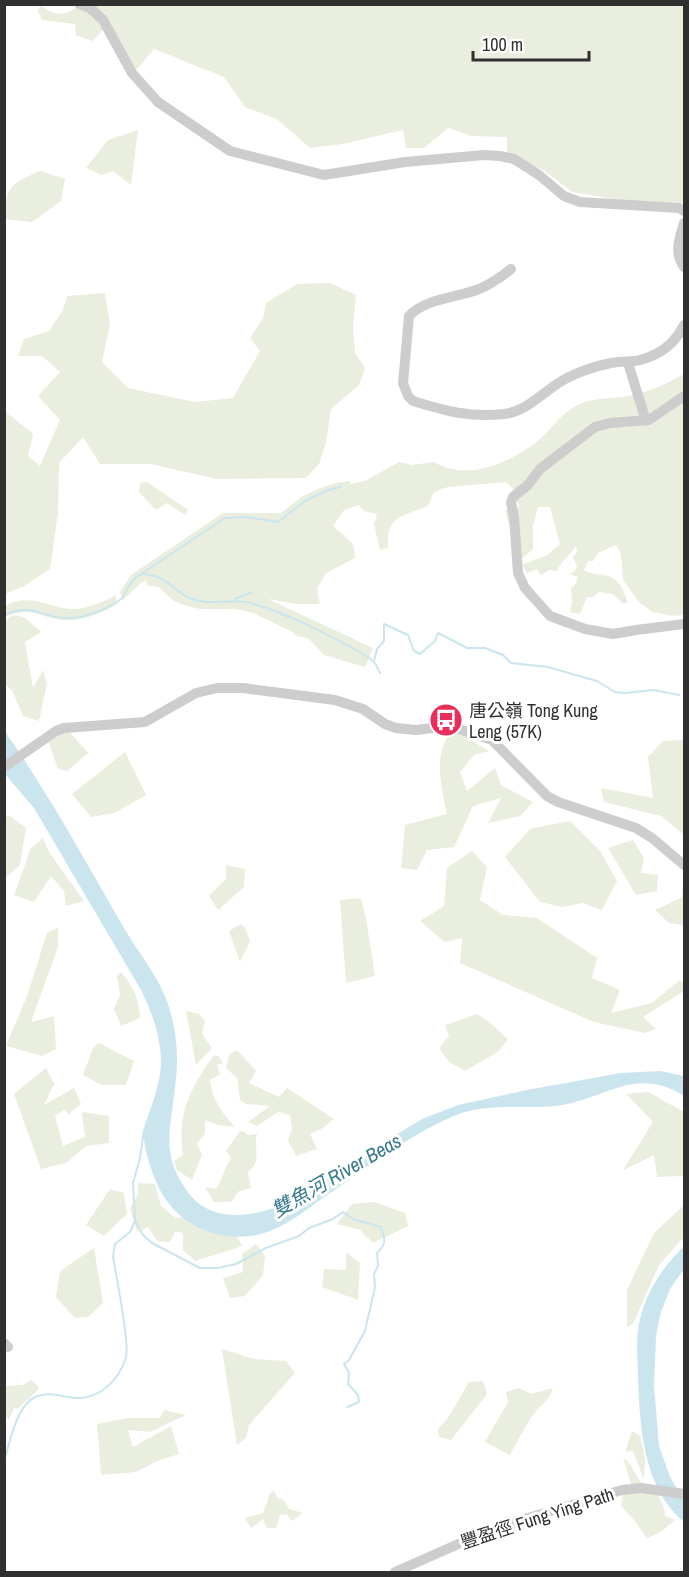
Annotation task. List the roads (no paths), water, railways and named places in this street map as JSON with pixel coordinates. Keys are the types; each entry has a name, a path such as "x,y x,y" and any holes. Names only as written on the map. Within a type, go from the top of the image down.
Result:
{"street":[{"path":"79,4 90,8 103,20 132,73 158,102 230,151 324,175 405,162 484,155 500,156 514,159 539,175 564,196 580,202 679,208 684,211"},
{"path":"684,223 677,250 679,260 684,267"},
{"path":"511,269 493,284 424,305 409,316 403,383 408,396 413,401 460,415 502,414 522,409 554,385 587,370 614,363 643,360 663,350 672,343 684,325"},
{"path":"628,363 646,421"},
{"path":"684,396 646,421 595,426 540,469 528,485 513,497 511,506 514,517 518,573 525,588 546,613 585,629 613,634 684,624"},
{"path":"4,767 56,731 64,728 145,722 188,697 217,688 243,688 335,700 363,710 396,728 416,730 450,726 492,740 547,796 558,802 636,828 652,838 684,865"},
{"name":"豐盈徑 Fung Ying Path","path":"395,1572 464,1542 528,1518 591,1499 641,1488 684,1494"}],"water":[{"name":"雙魚河 River Beas","path":"4,730 51,803 165,996 174,1027 177,1057 169,1141 170,1153 173,1165 187,1191 207,1209 218,1213 243,1215 281,1205 422,1119 458,1105 621,1073 660,1071 684,1076 684,1096 669,1088 641,1083 558,1106 473,1110 441,1122 406,1141 299,1215 269,1231 247,1236 219,1235 193,1225 171,1207 163,1195 145,1145 144,1128 160,1076 161,1054 156,1026 141,990 34,808 5,774"},
{"path":"684,1246 684,1269 670,1289 660,1315 656,1337 654,1386 659,1446 670,1477 684,1500 684,1522 670,1508 660,1492 646,1456 640,1417 637,1349 638,1326 651,1289 669,1262"}],"waterway":[{"path":"4,615 29,610 68,618 97,612 122,598 135,578 225,518 246,517 278,522 305,501 340,487"},
{"path":"144,574 166,581 183,595 192,599 207,602 251,603 297,620 368,657 375,663 380,673"},
{"path":"235,599 252,592"},
{"path":"374,661 377,649 384,641 384,624 408,635 414,651 420,654 435,641 438,633 467,648 485,648 503,655 511,663 548,667 597,681 615,692 653,690 679,695"},
{"path":"4,1462 19,1416 29,1401 47,1394 75,1398 89,1397 110,1385 123,1365 127,1349 126,1338 113,1257 115,1244 130,1232 135,1221 133,1183 146,1128"},
{"path":"135,1221 143,1235 152,1243 200,1268 218,1268 236,1264 266,1248 299,1236 309,1228 333,1219 343,1212 353,1219 381,1227 384,1241 377,1253 375,1287 365,1331 349,1360 344,1364 349,1373 348,1384 358,1395 359,1402 347,1407"}],"place":[{"name":"唐公嶺 Tong Kung Leng (57K)","path":"446,720"}]}
